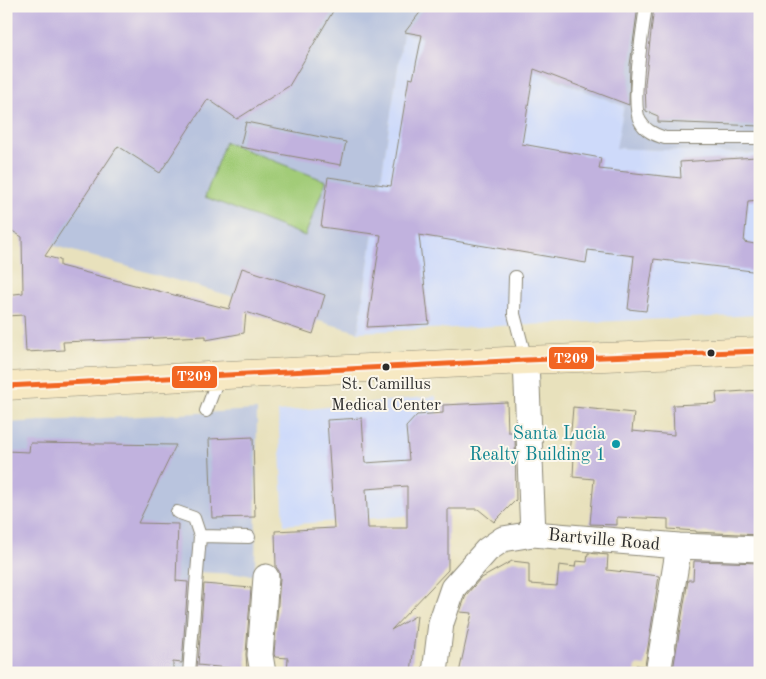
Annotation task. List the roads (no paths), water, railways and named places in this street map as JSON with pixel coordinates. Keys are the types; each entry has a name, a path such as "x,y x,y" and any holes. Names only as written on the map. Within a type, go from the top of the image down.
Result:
{"main road":[{"path":"6,386 526,360 760,351"}],"street":[{"name":"Bartville Road","path":"526,360 533,534 679,546 760,549"},
{"path":"435,673 441,622 453,588 487,550 503,539 533,534"},
{"path":"658,673 679,546"},
{"path":"263,673 260,655 266,578"}],"lane":[{"path":"646,6 636,95 639,121 651,134 665,138 760,138"},
{"path":"515,277 514,314 526,360"},
{"path":"206,411 219,376"},
{"path":"177,512 194,518 200,536 189,673"},
{"path":"200,536 249,537"}],"place":[{"name":"St. Camillus Medical Center","path":"386,367"},
{"name":"Santa Lucia Realty Building 1","path":"616,444"}]}
